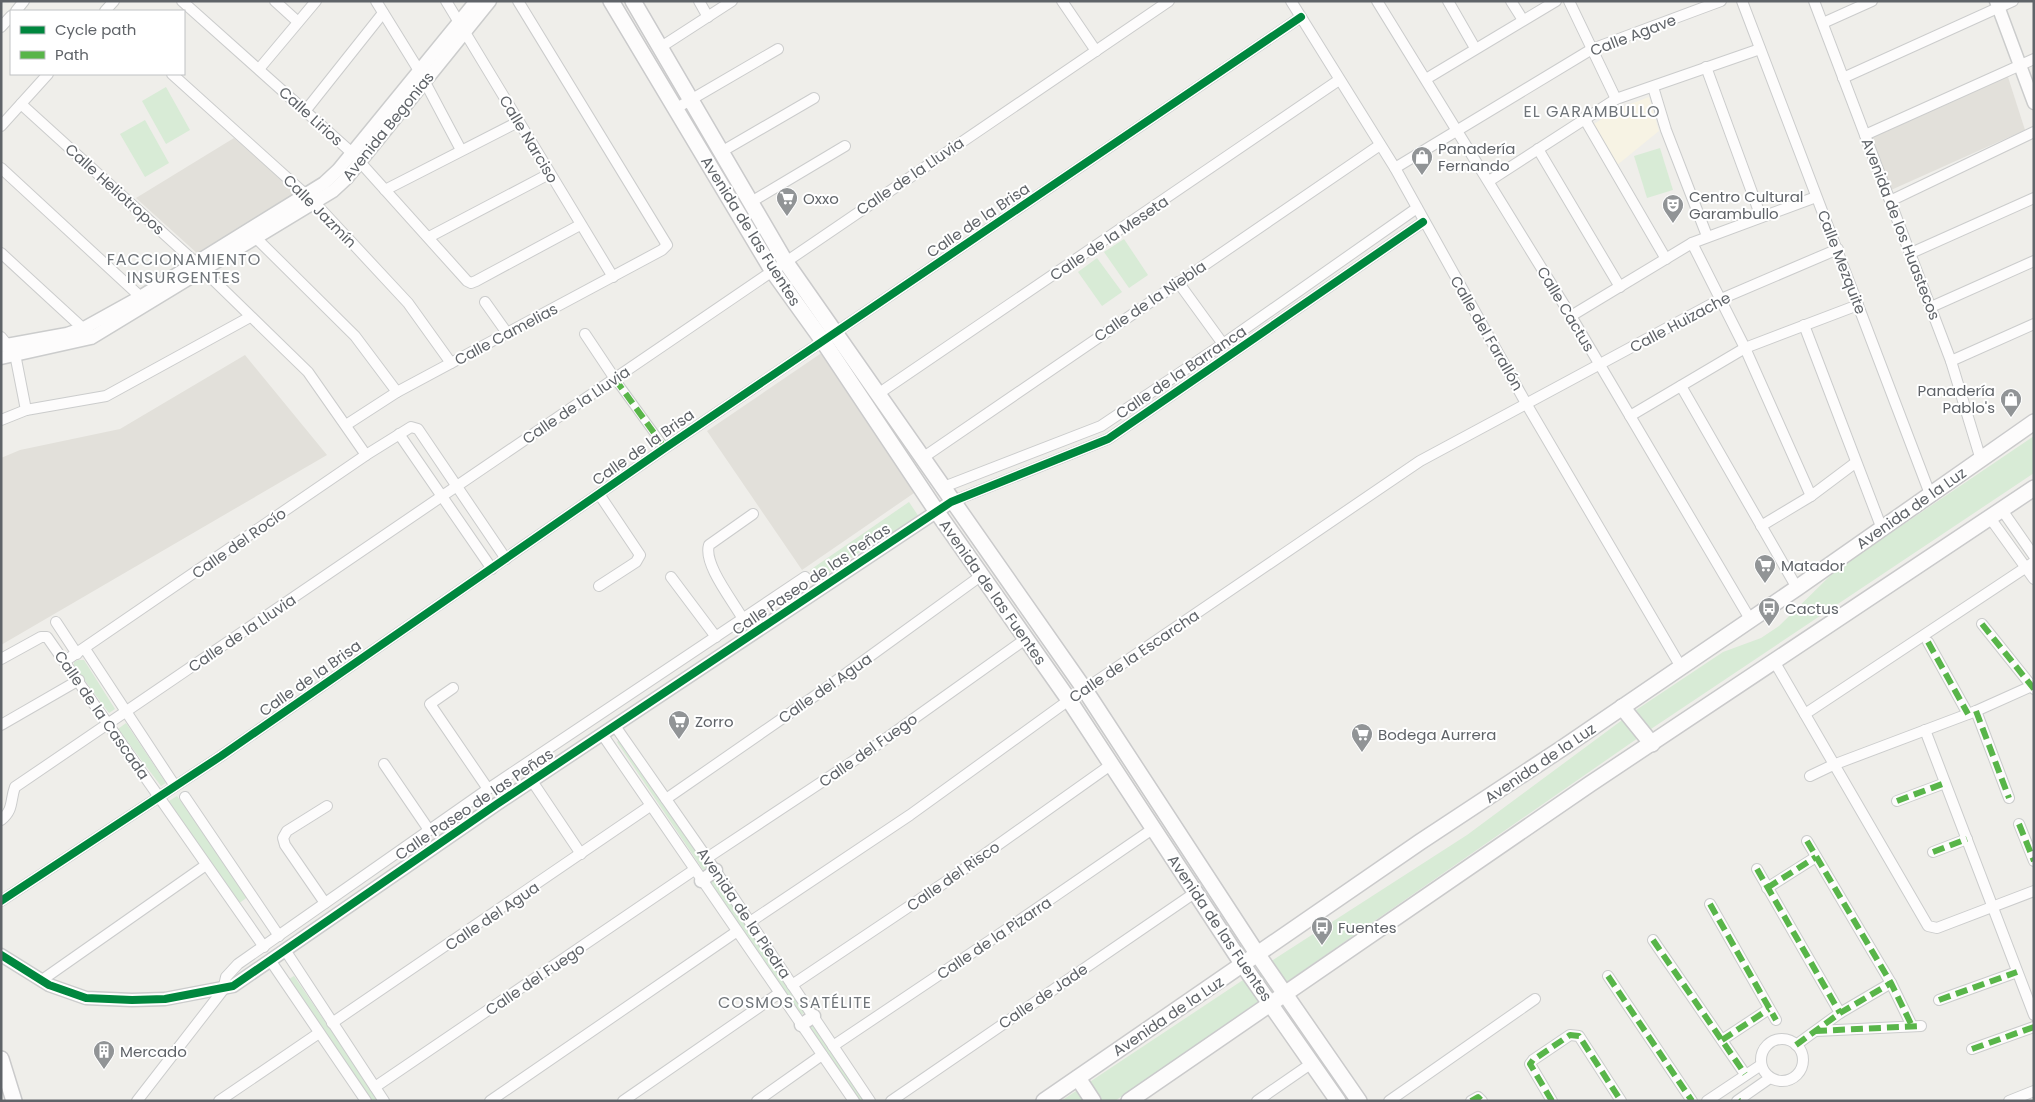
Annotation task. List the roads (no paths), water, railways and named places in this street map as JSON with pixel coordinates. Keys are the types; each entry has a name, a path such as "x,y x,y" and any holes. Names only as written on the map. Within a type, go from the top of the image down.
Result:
{"main road":[{"name":"Avenida de las Fuentes","path":"611,1 772,270 822,341 936,512 1027,638 1243,965 1338,1101"},
{"name":"Avenida de las Fuentes","path":"633,1 785,261 836,332 941,488 1084,690 1258,955 1359,1101"},
{"name":"Avenida de la Luz","path":"1044,1101 1420,842 1797,588 2034,422"},
{"path":"1129,1101 1774,661 2034,488"},
{"path":"1622,706 1652,744"},
{"path":"1,1059 14,1101"},
{"path":"1078,1078 1093,1101"}],"street":[{"name":"Calle Lirios","path":"182,1 356,156 467,281 471,283 580,225"},
{"path":"275,1 298,22"},
{"path":"259,69 316,1"},
{"path":"376,1 421,75 461,150"},
{"name":"Calle Narciso","path":"446,1 613,277"},
{"name":"Avenida Begonias","path":"461,27 476,1"},
{"name":"Avenida Begonias","path":"1,358 7,345 88,333 144,301 310,199 333,191 356,156 421,75 461,27 490,1"},
{"name":"Calle Camelias","path":"346,425 397,392 613,277 662,250 667,245 518,1"},
{"path":"699,1 708,16"},
{"path":"661,47 732,1"},
{"path":"1062,1 1096,51"},
{"name":"Calle de la Lluvia","path":"1,820 11,809 15,787 1169,1"},
{"name":"Calle del Farallón","path":"1291,1 1396,168 1424,222 1527,405 1681,667"},
{"name":"Calle Cactus","path":"1377,1 1571,316 1750,619"},
{"path":"1448,1 1475,48"},
{"path":"1511,1 1522,20"},
{"path":"1426,79 1556,1"},
{"path":"1569,1 1616,99"},
{"name":"Calle Agave","path":"1396,168 1457,133 1592,49 1720,1"},
{"name":"Calle Mezquite","path":"1742,1 1930,494"},
{"name":"Avenida de los Huastecos","path":"1814,1 1931,306 1951,361 1981,460"},
{"path":"1822,23 1872,1"},
{"path":"1843,78 1997,4 2013,1"},
{"path":"1997,4 2034,103"},
{"path":"306,110 383,13"},
{"name":"Calle de la Brisa","path":"1,901 175,786 665,448 1301,17"},
{"path":"675,109 778,49"},
{"path":"1488,181 1616,99 1706,66 1760,49"},
{"path":"1865,135 2034,59"},
{"path":"1706,66 1761,217"},
{"path":"1,126 47,75"},
{"name":"Calle Jazmín","path":"173,75 310,199 408,303 451,363"},
{"name":"Calle de la Meseta","path":"878,394 1339,80"},
{"path":"1653,87 1666,130 1707,236"},
{"path":"721,152 814,98"},
{"name":"Calle Heliotropos","path":"21,104 199,266 308,372 366,455"},
{"path":"1584,118 1666,259"},
{"path":"385,190 518,122"},
{"path":"1890,201 2034,132"},
{"name":"Calle de la Niebla","path":"921,459 1380,144"},
{"path":"751,202 845,146"},
{"path":"1538,149 1620,287"},
{"path":"1,168 144,301"},
{"path":"429,237 549,174"},
{"path":"1571,316 1692,243 1816,197"},
{"path":"1911,254 2034,198"},
{"name":"Calle de la Barranca","path":"927,497 941,488 1101,426 1223,344 1417,208"},
{"name":"Calle de la Barranca","path":"936,512 951,502 1108,439 1424,222"},
{"path":"253,234 355,336 397,392"},
{"path":"1692,243 1745,348 1811,496"},
{"name":"Calle Huizache","path":"1527,405 1721,299 1838,249"},
{"path":"1,253 88,333"},
{"path":"1931,306 2034,261"},
{"path":"1178,282 1223,344"},
{"path":"484,302 507,333"},
{"path":"1630,416 1745,348 1858,305"},
{"path":"1,420 26,410 106,396 250,317"},
{"path":"1951,361 2034,324"},
{"path":"1804,325 1882,529"},
{"path":"585,334 665,448"},
{"path":"7,345 26,410"},
{"path":"1681,386 1797,588"},
{"name":"Calle de la Escarcha","path":"750,922 910,815 1069,700 1420,461 1527,405"},
{"name":"Calle del Rocío","path":"65,661 366,455 399,434 414,427 457,487"},
{"path":"399,434 492,569"},
{"path":"1762,526 1811,496 1856,463"},
{"path":"457,487 506,559"},
{"path":"599,494 640,555 636,562 599,586"},
{"name":"Calle Paseo de las Peñas","path":"1,955 42,980 86,998 165,999 223,990 233,986 532,781 936,512"},
{"path":"743,619 710,563 707,552 709,545 753,514"},
{"path":"1996,514 2034,556"},
{"path":"1996,514 2029,564 2034,579"},
{"path":"1805,714 2029,564"},
{"name":"Calle del Agua","path":"666,799 822,691 982,575"},
{"name":"Calle Paseo de las Peñas","path":"223,990 226,976 264,946 488,789 805,577"},
{"path":"671,578 716,637"},
{"name":"Calle de la Cascada","path":"56,622 81,651 127,712 175,786"},
{"path":"1810,776 1833,765 2033,687 1982,624"},
{"name":"Calle de la Cascada","path":"1,659 41,637 47,637 264,946"},
{"name":"Calle del Fuego","path":"708,858 867,752 1027,638"},
{"path":"1928,642 1972,712 2009,798"},
{"path":"1774,661 1928,926 1937,928 1992,905 2034,891"},
{"path":"1,725 79,680"},
{"path":"453,688 430,704 488,789"},
{"name":"Avenida de la Piedra","path":"614,726 708,858 870,1101"},
{"path":"1925,730 2034,1014"},
{"name":"Avenida de la Piedra","path":"602,734 778,994 854,1101"},
{"path":"384,764 429,830"},
{"name":"Calle del Risco","path":"792,985 950,878 1112,764"},
{"path":"532,781 582,854"},
{"path":"1897,801 1945,783"},
{"path":"185,797 279,936"},
{"path":"325,903 289,852 283,838 286,831 327,806"},
{"name":"Calle del Agua","path":"332,1023 650,806"},
{"path":"2020,824 2034,861"},
{"name":"Calle de la Pizarra","path":"833,1046 1154,828"},
{"path":"1932,852 1966,839"},
{"path":"1807,840 1917,1026 1815,1031"},
{"path":"1768,888 1816,857"},
{"path":"42,980 206,865"},
{"path":"1757,869 1840,1013"},
{"path":"698,875 716,870"},
{"name":"Calle del Fuego","path":"375,1087 698,875"},
{"name":"Calle de Jade","path":"891,1101 1196,892"},
{"path":"1710,904 1776,1020"},
{"path":"1208,912 1222,925 1235,920"},
{"path":"490,1101 736,932"},
{"path":"1652,940 1745,1074"},
{"path":"285,950 384,1101"},
{"path":"270,960 362,1099"},
{"path":"1939,1000 2017,972"},
{"path":"1608,976 1692,1101"},
{"path":"1796,1045 1840,1013 1891,983"},
{"path":"137,1101 223,990"},
{"path":"624,1101 778,994"},
{"path":"1389,1101 1535,999"},
{"path":"1722,1040 1769,1009"},
{"path":"801,1025 814,1016"},
{"path":"1972,1049 2034,1027"},
{"path":"219,1101 319,1033"},
{"path":"1552,1101 1530,1064 1570,1035 1575,1034 1579,1036 1622,1101"},
{"path":"1786,1039 1796,1045 1803,1057 1803,1065 1799,1073 1785,1082 1770,1078 1761,1065 1764,1049 1770,1043 1786,1039"},
{"path":"757,1101 822,1055"},
{"path":"1257,1101 1312,1063"},
{"path":"1707,1101 1761,1065"},
{"path":"1738,1100 1770,1078"},
{"path":"2009,1101 2034,1091"},
{"path":"1471,1101 1478,1097 1482,1101"}],"place":[{"name":"Panadería Fernando","path":"1422,176"},
{"name":"Oxxo","path":"787,217"},
{"name":"Centro Cultural Garambullo","path":"1673,224"},
{"name":"Panadería Pablo's","path":"2011,418"},
{"name":"Matador","path":"1765,584"},
{"name":"Cactus","path":"1769,627"},
{"name":"Zorro","path":"679,740"},
{"name":"Bodega Aurrera","path":"1362,753"},
{"name":"Fuentes","path":"1322,946"},
{"name":"Mercado","path":"104,1070"}],"district":[{"name":"EL GARAMBULLO","path":"1592,111"},
{"name":"FACCIONAMIENTO INSURGENTES","path":"184,268"},
{"name":"COSMOS SATÉLITE","path":"795,1002"}]}
